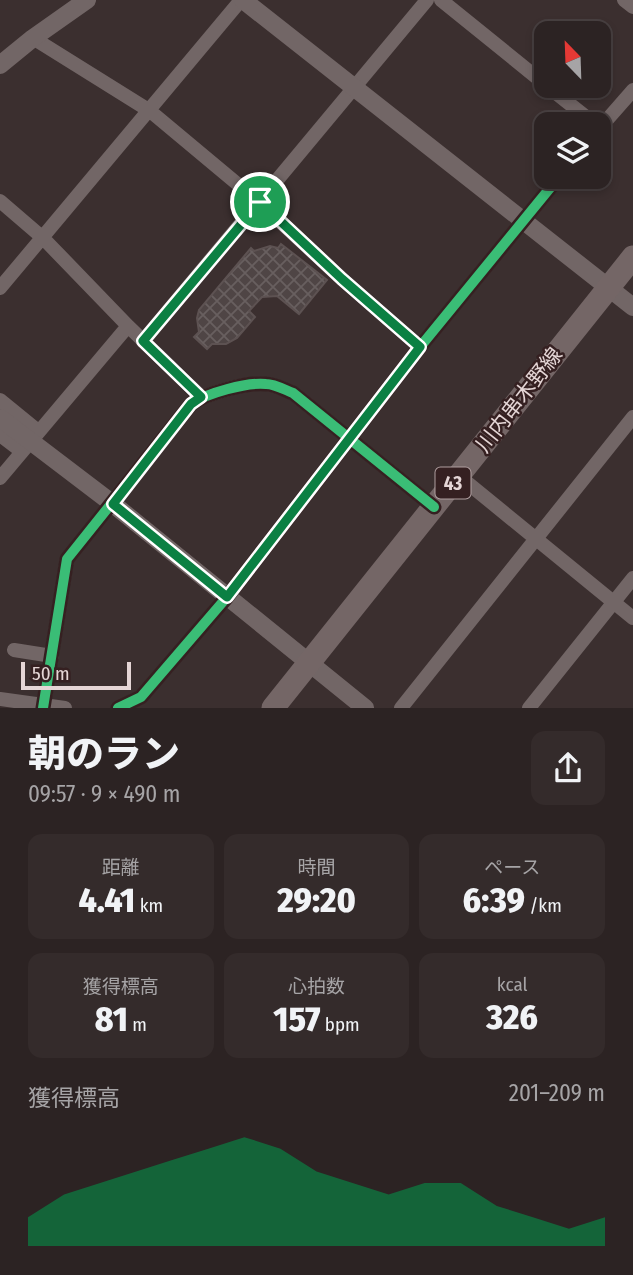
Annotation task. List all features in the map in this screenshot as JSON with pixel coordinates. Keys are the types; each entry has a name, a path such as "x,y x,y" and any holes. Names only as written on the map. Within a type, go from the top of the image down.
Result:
{"main road":[{"name":"川内串木野線","path":"274,708 633,257"}],"street":[{"path":"0,65 87,0"},
{"path":"0,288 242,0 633,307"},
{"path":"143,341 427,0"},
{"path":"441,0 534,75"},
{"path":"624,0 633,7"},
{"path":"33,38 150,111 260,202 420,347"},
{"path":"611,114 633,90"},
{"path":"562,98 579,112"},
{"path":"118,708 141,697 227,597 420,347 549,189"},
{"path":"0,201 43,238 201,397"},
{"path":"0,478 128,326"},
{"path":"43,707 67,559 191,404 201,397 244,386 267,384 293,393 434,507"},
{"path":"0,400 30,441"},
{"path":"401,708 633,417"},
{"path":"0,418 113,504 365,708"},
{"path":"0,435 30,441"},
{"path":"458,476 633,618"},
{"path":"529,708 633,578"},
{"path":"14,650 52,656"},
{"path":"0,699 65,708"}],"building":[{"path":"281,244 327,280 299,314 277,296 262,297 249,311 255,317 237,338 226,344 212,344 207,349 194,337 199,332 199,310 251,248 254,251 270,246 278,248"}],"cycle path":[{"path":"118,708 141,697 227,597 420,347 549,189"},
{"path":"43,708 67,559 191,404 198,400 227,389 258,384 273,385 293,393 434,507"}],"route":[{"path":"260,202 420,347 227,597 113,504 191,404 201,397 143,341 260,202"}]}
